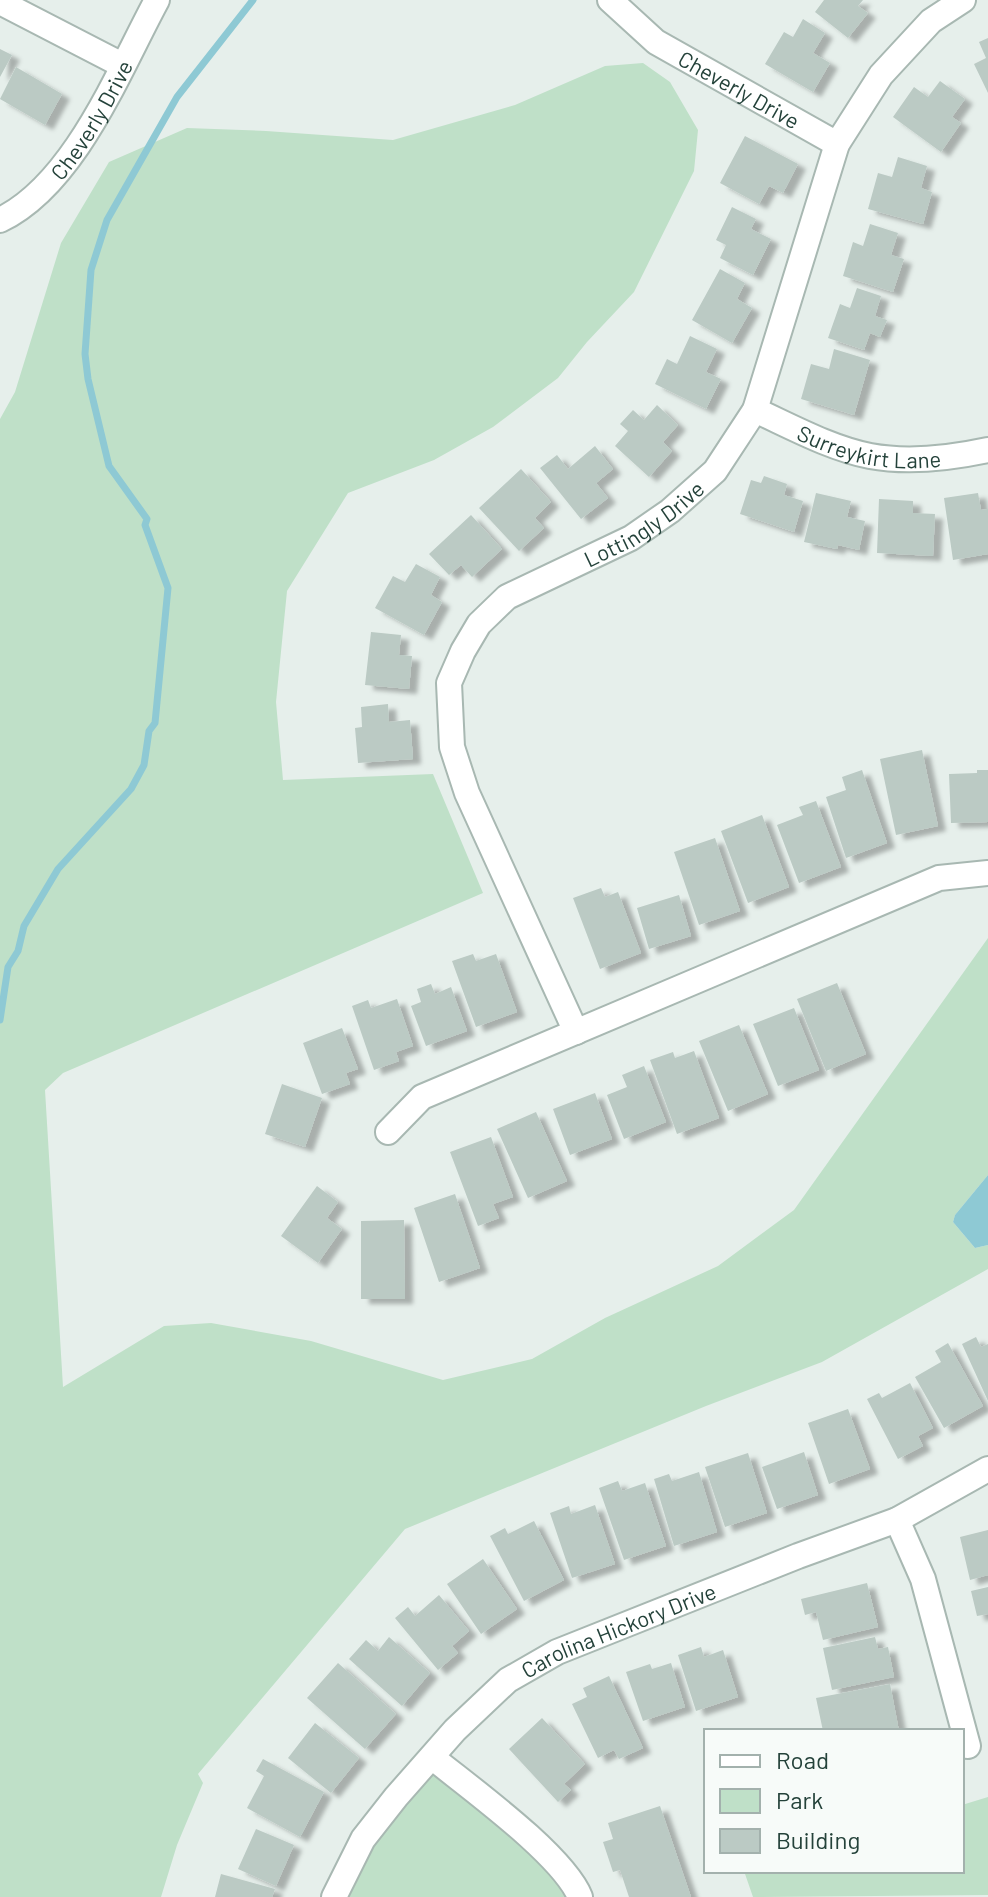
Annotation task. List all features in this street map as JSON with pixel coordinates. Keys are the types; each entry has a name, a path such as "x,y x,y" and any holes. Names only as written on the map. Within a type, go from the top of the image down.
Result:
{"street":[{"name":"Cheverly Drive","path":"0,220 51,182 95,118 157,0"},
{"name":"Cheverly Drive","path":"610,0 656,42 837,144"},
{"name":"Lottingly Drive","path":"576,1032 467,793 452,747 449,683 479,624 507,597 631,538 670,511 715,471 755,410 837,144 881,75 931,21 963,0"},
{"path":"0,2 122,65"},
{"name":"Surreykirt Lane","path":"755,410 816,439 871,456 924,459 988,450"},
{"path":"388,1132 422,1097 939,878 988,873"},
{"name":"Carolina Hickory Drive","path":"334,1897 363,1839 396,1797 455,1730 508,1680 557,1652 897,1520 988,1469"},
{"path":"897,1520 923,1579 963,1729"},
{"path":"964,1731 968,1746"},
{"path":"433,1758 486,1800 555,1862 580,1897"}],"green space":[{"path":"643,63 670,82 698,130 694,171 634,292 558,378 493,427 434,460 348,493 287,591 276,702 283,780 433,774 483,893 63,1073 45,1090 63,1387 164,1326 211,1323 311,1341 443,1380 532,1359 605,1318 718,1266 794,1210 988,938 988,1175 955,1215 953,1222 975,1248 988,1245 988,1269 822,1362 405,1529 198,1774 203,1783 177,1845 161,1897 0,1897 0,419 15,392 61,243 109,162 187,128 393,140 515,105 605,66"},
{"path":"433,1758 580,1897 334,1897"},
{"path":"988,1797 988,1895 753,1897 745,1873 964,1873 964,1804"}],"water":[{"path":"988,1175 988,1245 975,1248 953,1222 955,1215"}],"building":[{"path":"824,0 863,0 858,6 868,13 848,38 815,12"},
{"path":"803,19 825,33 813,53 830,63 813,92 765,64 784,32 793,37"},
{"path":"988,38 988,93 974,64 986,58 979,42"},
{"path":"0,49 12,55 0,77"},
{"path":"16,67 62,94 45,125 0,99"},
{"path":"940,81 965,99 952,117 961,123 941,152 893,117 914,87 928,97"},
{"path":"745,136 798,164 783,193 769,186 759,204 720,183"},
{"path":"898,157 927,166 921,188 932,192 923,224 868,209 878,173 892,177"},
{"path":"732,207 756,219 751,229 771,239 753,275 720,258 726,245 716,240"},
{"path":"870,224 898,233 891,255 904,259 893,292 843,276 853,242 863,246"},
{"path":"720,269 745,283 737,299 752,308 732,343 692,320"},
{"path":"857,288 881,296 875,316 887,320 880,337 870,333 864,350 828,338 840,304 850,308"},
{"path":"690,336 717,349 706,372 721,379 706,409 655,384 667,359 677,364"},
{"path":"834,349 870,360 854,415 801,399 811,364 829,369"},
{"path":"657,405 678,425 663,442 672,451 649,477 615,446 628,431 620,424 633,410 644,420"},
{"path":"595,446 613,469 596,483 608,498 581,519 540,468 557,455 568,469"},
{"path":"521,469 551,502 535,518 544,528 519,551 479,508"},
{"path":"764,476 787,484 784,495 803,501 794,532 740,514 751,480 761,483"},
{"path":"816,493 851,501 847,517 865,521 859,550 804,542"},
{"path":"978,493 981,510 988,509 988,554 953,560 944,498"},
{"path":"879,499 913,501 913,513 935,514 933,556 877,553"},
{"path":"471,515 502,549 472,577 461,565 449,575 429,554"},
{"path":"416,564 440,577 431,595 442,602 424,635 375,608 393,576 405,582"},
{"path":"371,632 401,635 399,655 412,656 409,689 365,685"},
{"path":"388,704 389,722 410,720 413,759 358,763 355,728 362,727 361,707"},
{"path":"922,750 938,826 896,835 880,759"},
{"path":"862,770 887,843 846,858 826,797 846,790 842,777"},
{"path":"977,770 988,770 988,822 951,823 949,774 977,773"},
{"path":"816,801 841,867 799,883 777,825 803,815 799,807"},
{"path":"762,815 789,887 748,903 721,831"},
{"path":"715,838 740,911 699,925 674,852"},
{"path":"601,888 605,897 618,892 641,953 600,969 573,898"},
{"path":"679,895 691,936 649,949 637,908"},
{"path":"473,954 476,961 496,954 517,1012 476,1027 452,961"},
{"path":"837,983 866,1054 826,1071 797,999"},
{"path":"431,984 435,994 451,987 467,1031 426,1046 411,1006 421,1002 417,989"},
{"path":"397,999 413,1046 396,1052 399,1061 374,1070 352,1006 368,1000 371,1008"},
{"path":"794,1008 819,1070 778,1086 753,1024"},
{"path":"739,1025 768,1094 728,1111 699,1041"},
{"path":"342,1028 358,1069 346,1073 350,1084 322,1094 303,1043"},
{"path":"694,1051 719,1118 677,1134 650,1060 673,1052 675,1058"},
{"path":"644,1066 666,1122 624,1139 607,1095 627,1087 622,1075"},
{"path":"282,1084 322,1098 305,1147 265,1134"},
{"path":"595,1093 612,1139 570,1155 553,1109"},
{"path":"536,1112 567,1181 528,1198 497,1129"},
{"path":"491,1137 513,1197 493,1204 499,1218 478,1226 450,1152"},
{"path":"317,1186 338,1202 327,1218 342,1229 318,1263 281,1236"},
{"path":"455,1194 480,1268 439,1282 414,1208"},
{"path":"404,1220 405,1299 361,1299 361,1221"},
{"path":"976,1337 981,1347 988,1344 988,1401 962,1344"},
{"path":"948,1343 983,1406 944,1428 915,1377 941,1362 935,1351"},
{"path":"910,1383 933,1428 918,1436 923,1446 898,1459 867,1399 879,1393 882,1398"},
{"path":"848,1409 870,1469 829,1484 808,1423"},
{"path":"804,1452 818,1495 777,1509 762,1467"},
{"path":"748,1453 767,1513 725,1527 705,1467"},
{"path":"699,1472 717,1532 674,1546 654,1479 669,1474 672,1481"},
{"path":"618,1481 622,1491 645,1483 666,1546 624,1560 599,1488"},
{"path":"595,1505 615,1564 572,1578 550,1513 569,1506 571,1514"},
{"path":"534,1521 564,1580 524,1601 490,1536 505,1528 508,1534"},
{"path":"988,1530 988,1575 970,1580 960,1537"},
{"path":"483,1559 517,1609 481,1634 447,1584"},
{"path":"867,1583 878,1627 823,1640 816,1612 805,1615 801,1599"},
{"path":"988,1587 988,1614 977,1616 971,1591"},
{"path":"439,1595 469,1631 452,1646 458,1653 438,1670 395,1618 408,1607 415,1616"},
{"path":"389,1637 430,1673 402,1706 349,1659 366,1640 378,1651"},
{"path":"875,1637 878,1649 888,1647 894,1677 832,1690 823,1648"},
{"path":"701,1647 704,1657 723,1650 738,1697 696,1711 678,1655"},
{"path":"338,1663 396,1714 365,1749 307,1698"},
{"path":"671,1663 685,1707 643,1721 626,1672 650,1664 652,1669"},
{"path":"609,1676 643,1748 619,1759 614,1750 598,1758 572,1704 587,1697 583,1688"},
{"path":"890,1684 899,1729 823,1729 816,1698"},
{"path":"542,1718 585,1764 564,1784 571,1790 558,1802 509,1749"},
{"path":"315,1723 359,1758 331,1793 288,1758"},
{"path":"263,1759 324,1792 300,1837 247,1808 264,1776 256,1771"},
{"path":"660,1806 691,1897 629,1897 620,1870 613,1872 603,1842 613,1839 608,1823"},
{"path":"256,1829 294,1845 276,1886 238,1869"},
{"path":"221,1874 275,1889 272,1897 215,1897"}],"waterway":[{"path":"0,1020 8,967 18,951 24,926 58,869 131,789 144,765 149,731 155,723 168,588 145,525 147,519 109,466 85,354 91,270 107,220 177,97 253,0"}]}
